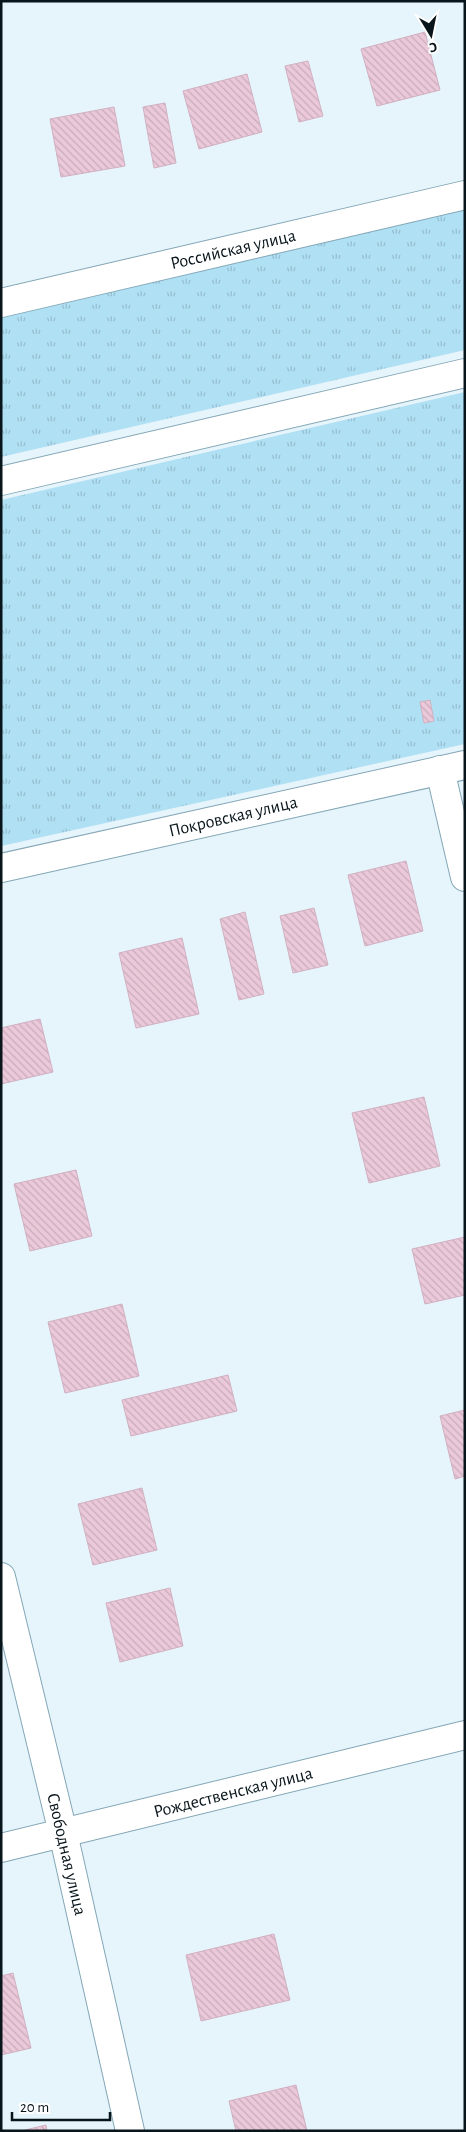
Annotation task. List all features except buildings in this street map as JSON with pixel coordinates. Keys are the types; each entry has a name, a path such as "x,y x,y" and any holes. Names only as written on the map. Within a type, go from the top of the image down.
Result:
{"street":[{"name":"Российская улица","path":"1,304 465,195"},
{"path":"1,481 465,373"},
{"path":"453,767 465,877"},
{"name":"Покровская улица","path":"1,868 453,767"},
{"name":"Свободная улица","path":"1,1577 63,1833 130,2131"},
{"name":"Рождественская улица","path":"1,1848 465,1735"}],"green space":[{"path":"465,208 465,350 1,457 1,313"},
{"path":"465,392 465,744 1,846 1,500"}]}
